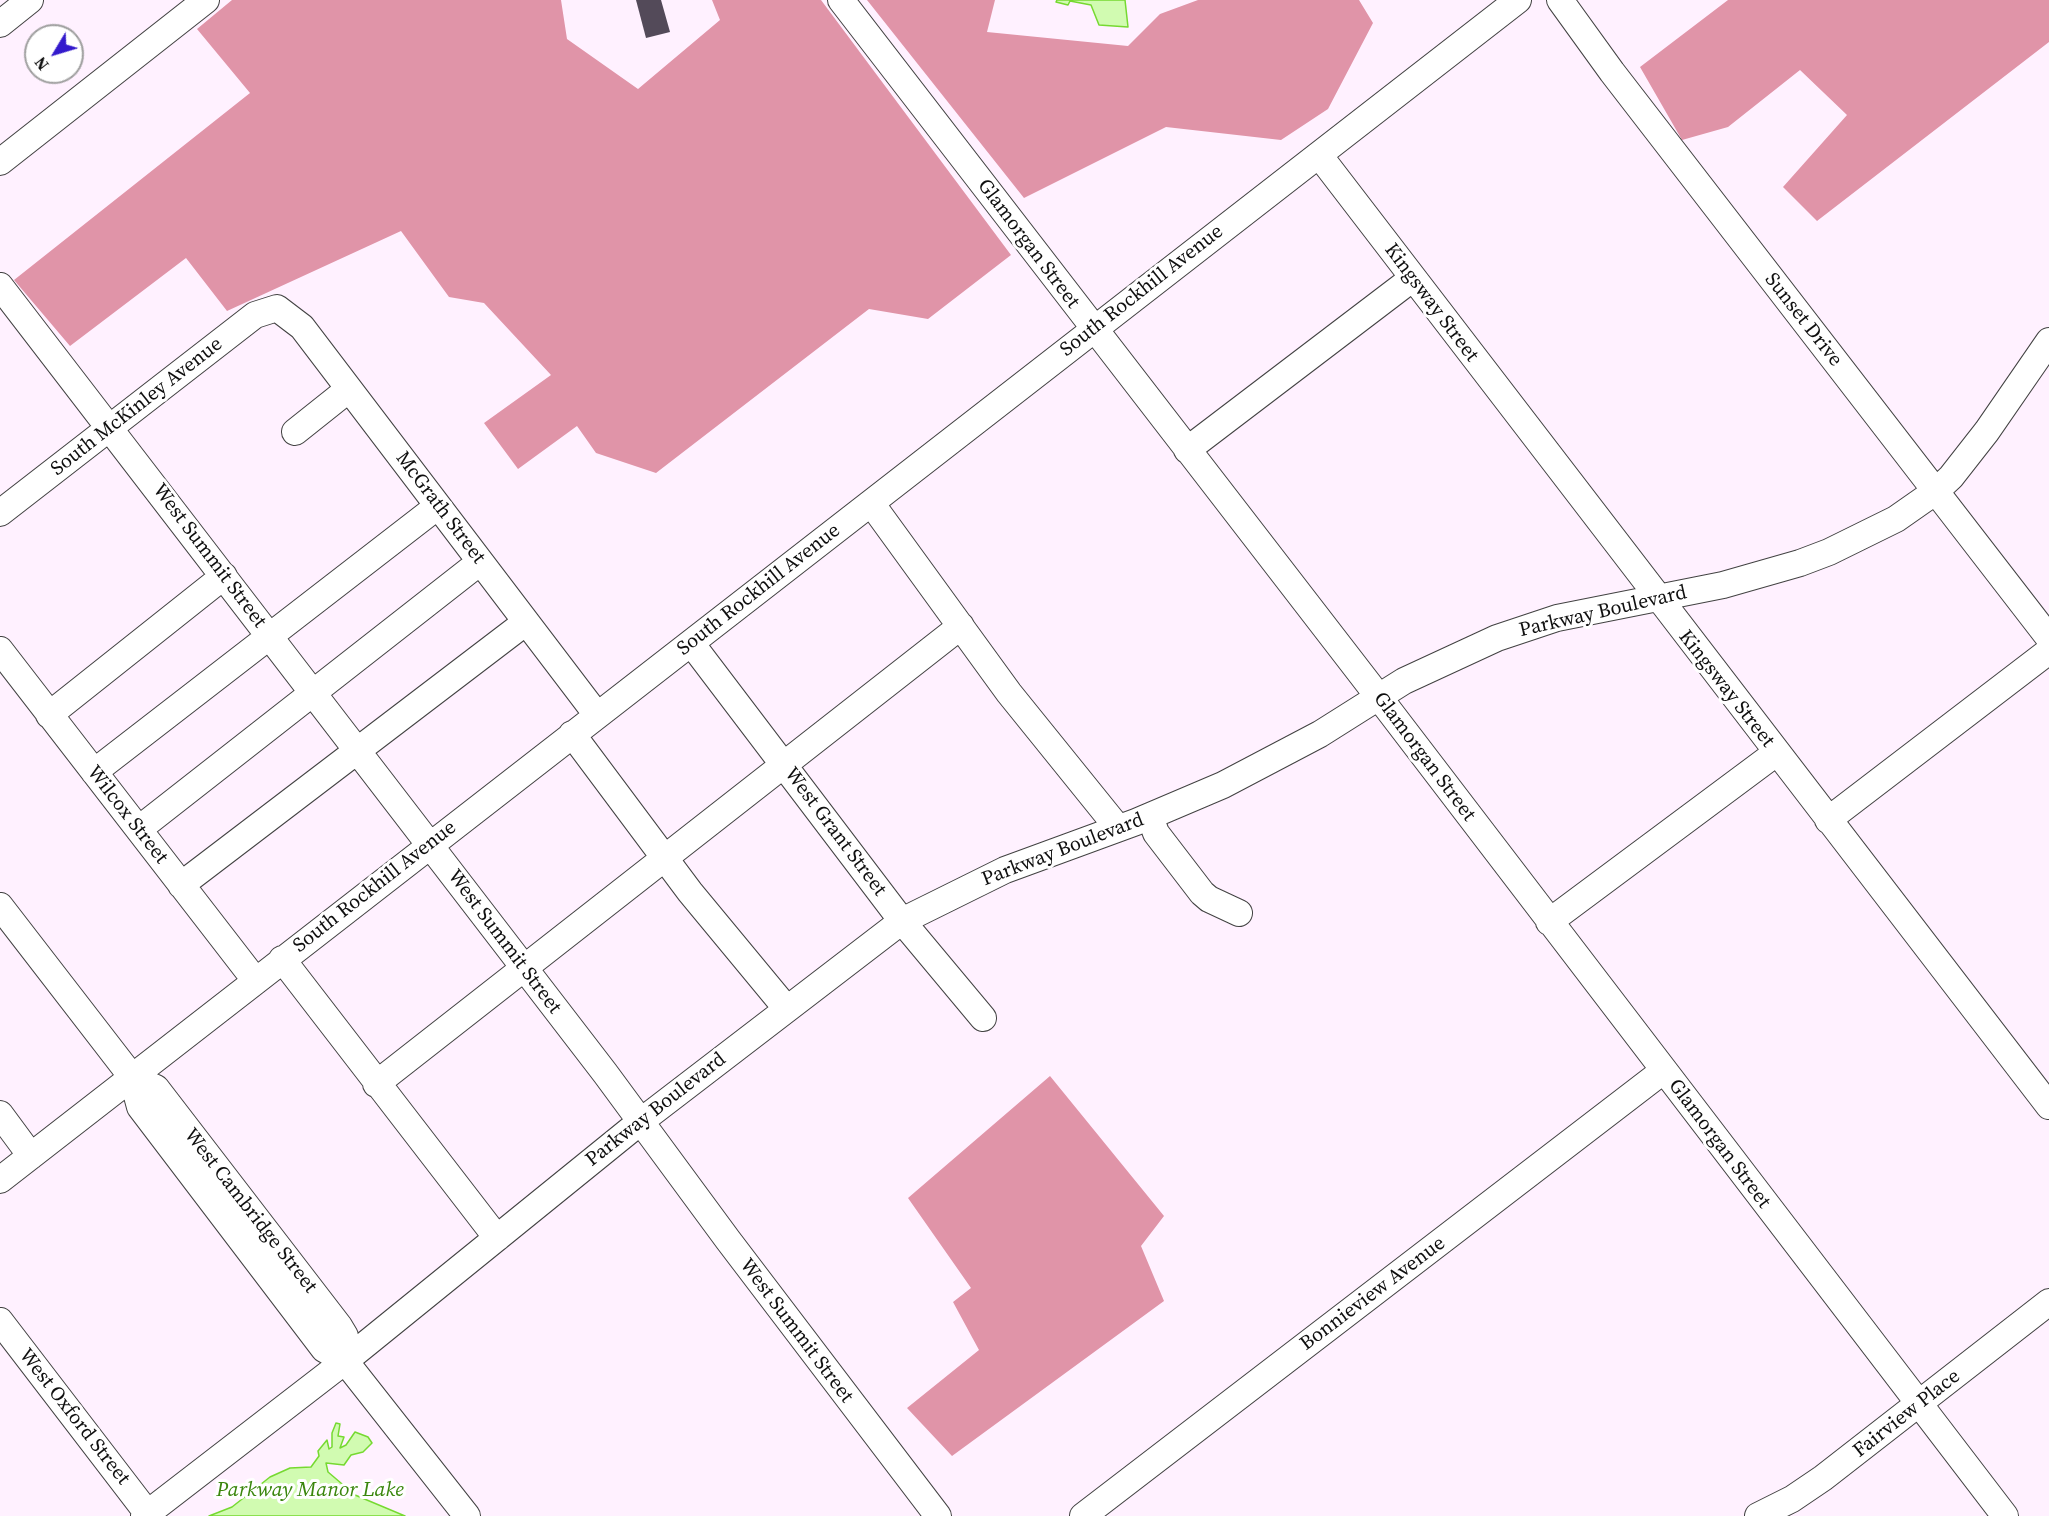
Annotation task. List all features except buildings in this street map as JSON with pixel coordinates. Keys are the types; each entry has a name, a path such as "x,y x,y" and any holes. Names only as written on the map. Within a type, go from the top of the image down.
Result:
{"street":[{"path":"0,24 30,0"},
{"path":"0,162 206,0"},
{"name":"Glamorgan Street","path":"841,0 1378,696 2005,1516"},
{"name":"South Rockhill Avenue","path":"0,1180 1518,0"},
{"name":"Sunset Drive","path":"1560,0 1612,72 2049,638"},
{"name":"Kingsway Street","path":"1319,155 1655,597 2049,1106"},
{"path":"1187,450 1413,278"},
{"name":"West Summit Street","path":"0,286 111,427 524,968 938,1516"},
{"name":"South McKinley Avenue","path":"0,513 255,315 277,308"},
{"name":"McGrath Street","path":"277,308 302,327 597,715"},
{"name":"Parkway Boulevard","path":"146,1515 345,1361 640,1122 902,921 999,873 1150,816 1222,785 1320,734 1378,696 1428,669 1497,638 1557,618 1723,585 1829,552 1896,519 1936,491 1987,432 2049,341"},
{"path":"295,432 349,389"},
{"path":"871,503 1009,693 1118,828"},
{"path":"94,772 438,506"},
{"path":"138,829 480,562"},
{"path":"50,715 224,576"},
{"path":"181,885 526,622"},
{"path":"376,1084 961,626"},
{"name":"West Grant Street","path":"692,643 902,921 983,1018"},
{"name":"Wilcox Street","path":"0,650 255,980"},
{"path":"1828,820 2049,651"},
{"path":"572,734 664,857 786,1008"},
{"path":"1549,922 1776,753"},
{"path":"1150,816 1155,833 1202,893 1209,899 1239,913"},
{"name":"West Cambridge Street","path":"4,920 132,1077 140,1107 324,1349 345,1361 467,1516"},
{"path":"282,960 497,1238"},
{"name":"Bonnieview Avenue","path":"1083,1516 1663,1071"},
{"path":"0,1114 31,1156"},
{"name":"Fairview Place","path":"1758,1516 1792,1499 1823,1478 2049,1302"},
{"name":"West Oxford Street","path":"0,1321 146,1515"}],"shaded area":[{"path":"232,0 561,0 567,39 638,89 720,20 712,0 821,0 1011,255 928,319 869,309 656,473 596,453 577,426 518,469 484,423 551,375 484,303 449,297 401,231 227,311 186,258 70,346 14,280 250,93 197,29"},
{"path":"867,0 995,0 987,32 1128,46 1160,14 1198,0 1359,0 1373,23 1328,109 1281,140 1166,127 1024,198"},
{"path":"1728,0 2049,0 2049,42 1817,221 1783,187 1847,115 1800,70 1728,127 1682,140 1640,67"},
{"path":"1050,1076 1164,1216 1141,1246 1164,1301 952,1456 907,1408 979,1350 953,1302 971,1288 908,1198"}],"water":[{"path":"1057,0 1125,0 1128,27 1099,25 1091,5 1070,1 1068,5 1056,2"},
{"name":"Parkway Manor Lake","path":"336,1423 340,1424 338,1436 344,1437 340,1448 346,1445 355,1432 368,1437 372,1443 363,1452 351,1455 344,1465 326,1463 328,1472 355,1495 405,1516 209,1516 232,1507 270,1477 290,1468 311,1467 319,1456 318,1451 327,1440 329,1449 332,1447 332,1433"}]}
